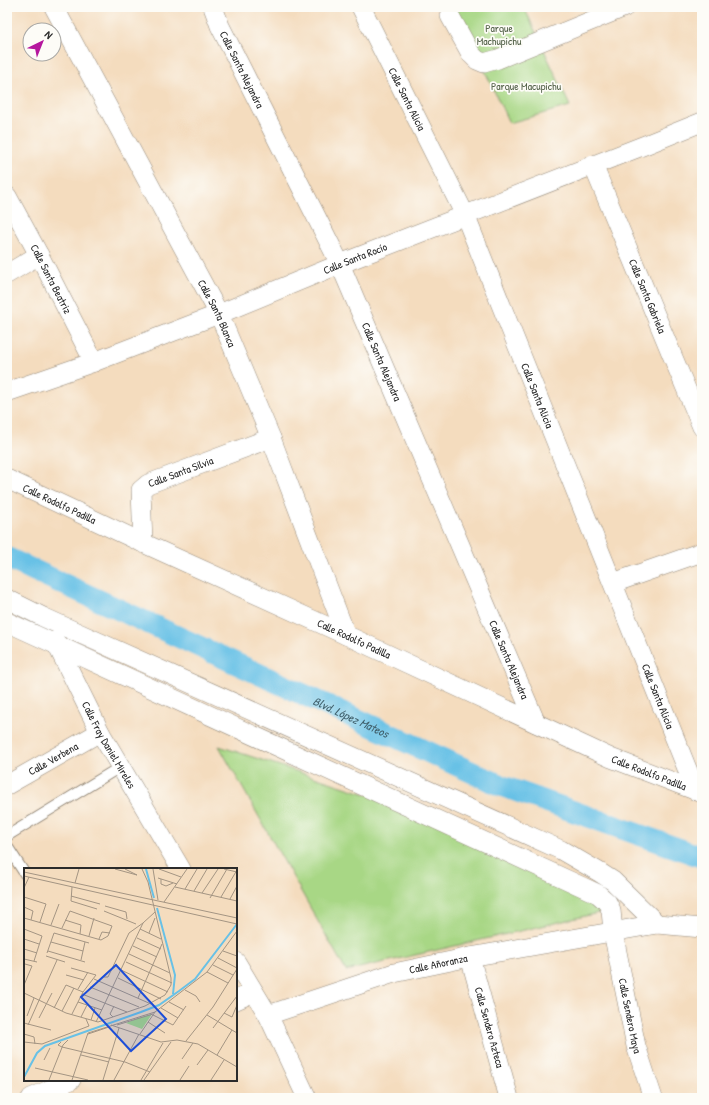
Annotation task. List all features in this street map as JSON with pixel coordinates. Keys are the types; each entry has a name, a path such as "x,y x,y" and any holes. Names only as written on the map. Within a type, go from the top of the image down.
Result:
{"street":[{"name":"Calle Santa Blanca","path":"54,7 219,314 271,438 346,635"},
{"name":"Calle Santa Alejandra","path":"213,7 220,26 340,264 536,723"},
{"name":"Calle Santa Alicia","path":"361,7 466,214 613,583 699,792"},
{"path":"450,16 471,54 477,60 484,63 498,59 626,7"},
{"name":"Calle Santa Rocío","path":"7,392 94,362 219,314 340,264 702,122"},
{"name":"Calle Santa Gabriela","path":"593,165 702,427"},
{"name":"Calle Santa Beatriz","path":"7,196 94,362"},
{"path":"7,274 39,255"},
{"name":"Calle Santa Silvia","path":"143,543 141,490 148,484 271,438"},
{"name":"Calle Rodolfo Padilla","path":"7,479 611,758 699,792"},
{"path":"613,583 702,552"},
{"path":"7,599 43,617 561,850 613,882 657,924"},
{"name":"Calle Fray Daniel Mireles","path":"43,617 100,732 180,868"},
{"name":"Calle Sendero Maya","path":"7,622 598,894 607,902 611,910 613,932 636,1046 653,1098"},
{"name":"Calle Verbena","path":"7,785 100,732"},
{"name":"Calle Añoranza","path":"268,1015 394,973 470,957 657,924 702,928"},
{"name":"Calle Sendero Azteca","path":"470,957 509,1098"},
{"path":"237,964 268,1015 307,1098"},
{"path":"237,1000 254,992"},
{"path":"31,1098 69,1081"}],"lane":[{"path":"7,836 120,767"},
{"path":"7,846 24,872"}],"green space":[{"path":"452,7 524,7 570,106 509,123 485,71"},
{"path":"219,746 409,808 607,911 346,971"}],"waterway":[{"name":"Blvd. López Mateos","path":"7,558 502,786 702,857"}],"park label":[{"name":"Parque Machupichu","path":"499,34"},
{"name":"Parque Macupichu","path":"526,86"}]}
